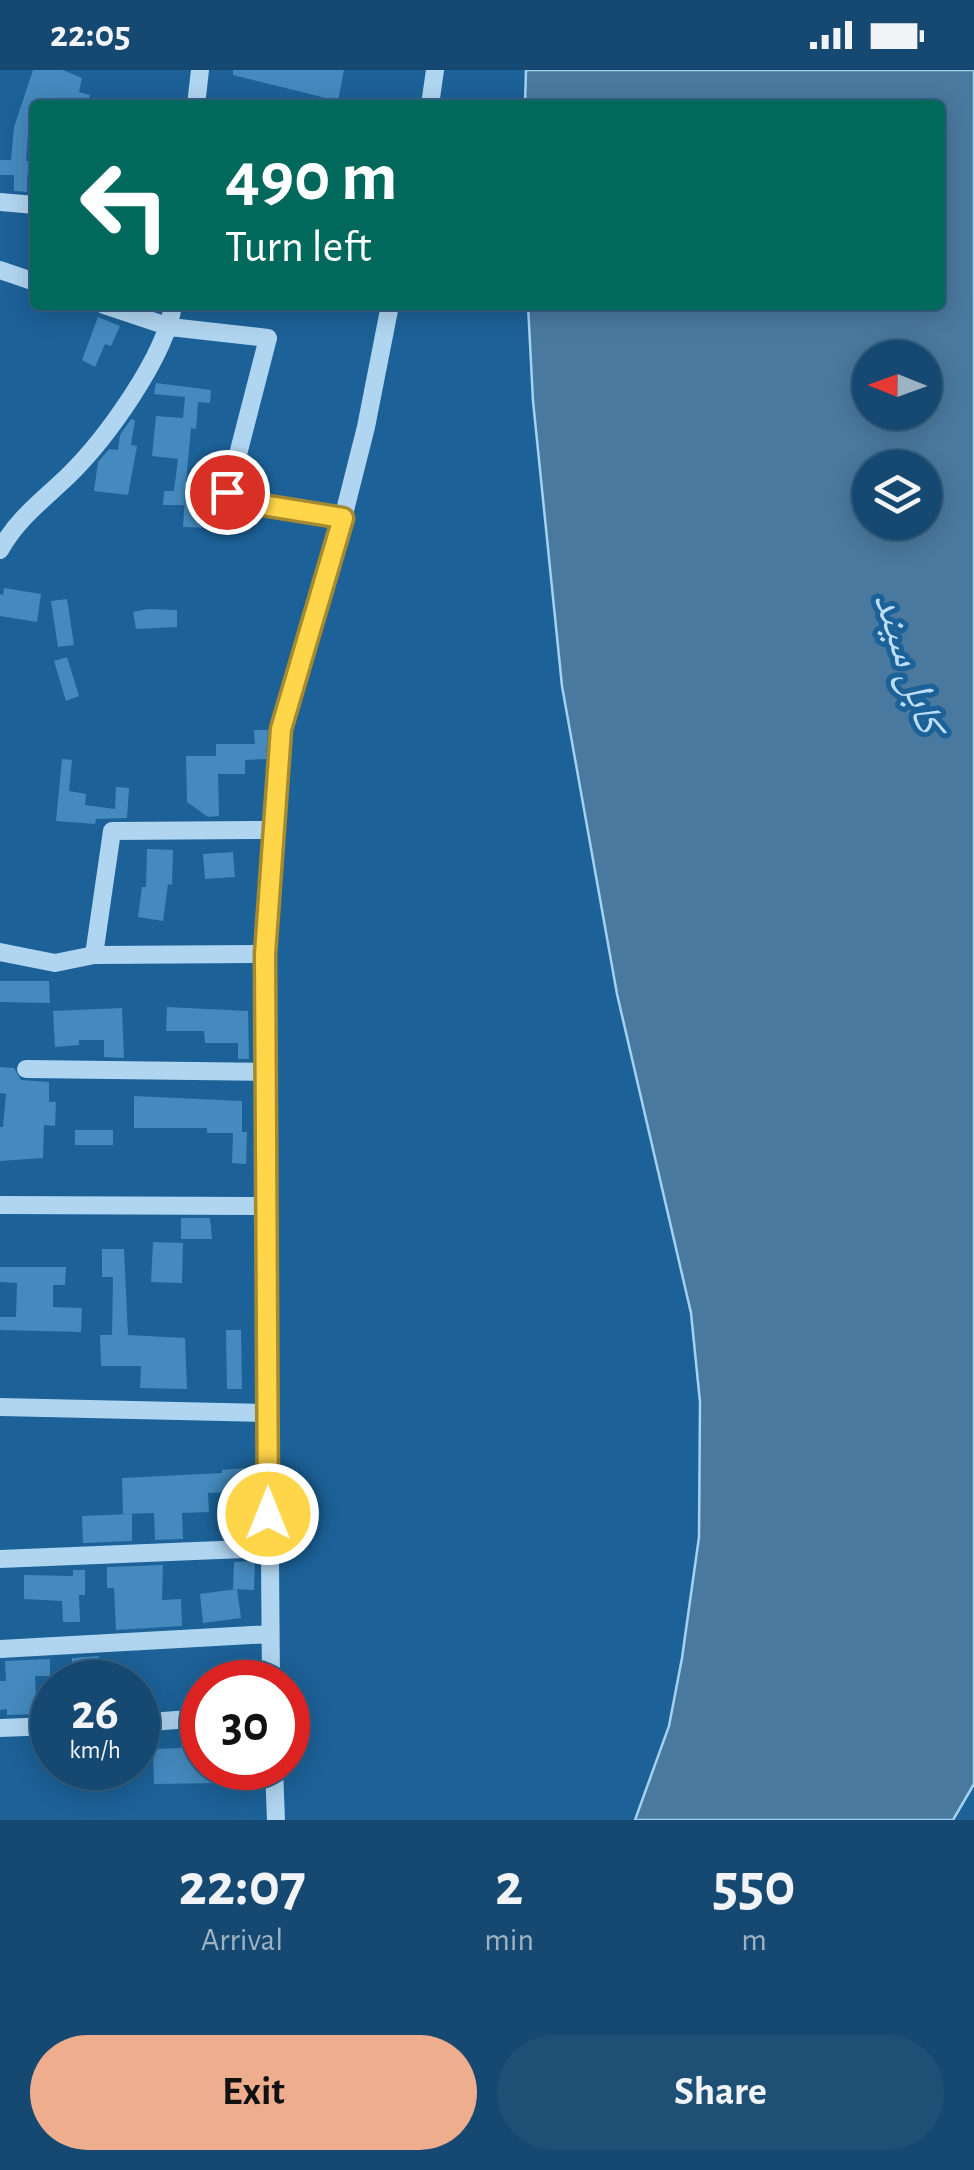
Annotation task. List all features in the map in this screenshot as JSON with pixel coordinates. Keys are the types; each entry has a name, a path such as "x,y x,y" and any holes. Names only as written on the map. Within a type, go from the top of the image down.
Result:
{"street":[{"path":"197,100 200,70"},
{"path":"431,100 435,70"},
{"path":"0,202 30,205"},
{"path":"0,270 30,280"},
{"path":"119,310 170,327 268,338 228,497 343,518"},
{"path":"0,550 12,527 72,472 125,407 170,327 172,310"},
{"path":"271,1660 265,954 281,729 343,518 389,310"},
{"path":"94,956 112,831 273,830"},
{"path":"0,952 55,962 94,956 265,954"},
{"path":"26,1068 268,1072"},
{"path":"0,1205 268,1206"},
{"path":"0,1408 268,1413"},
{"path":"0,1559 268,1548"},
{"path":"0,1649 270,1634"},
{"path":"0,1728 30,1727"},
{"path":"275,1790 276,1820"}],"water":[{"name":"کابل سيند","path":"526,70 974,70 974,1784 953,1820 635,1820 669,1726 682,1658 699,1537 700,1402 691,1313 617,994 562,686 533,401 528,310 945,310 945,100 525,100"}],"building":[{"path":"33,70 63,70 82,78 79,92 90,95 89,100 30,100 27,192 14,191 14,175 0,175 0,160 11,160 14,127"},
{"path":"233,70 344,70 338,100 233,75"},
{"path":"98,317 120,326 111,346 105,344 95,367 82,360"},
{"path":"156,383 211,390 210,403 198,402 196,429 191,428 184,505 163,505 164,491 174,491 178,459 152,456 156,416 183,418 185,397 154,394"},
{"path":"131,419 135,420 131,445 137,446 128,495 94,491 98,462 109,449 118,450 120,435"},
{"path":"185,496 214,497 213,528 183,527"},
{"path":"4,588 41,594 37,622 0,616 0,594 3,595"},
{"path":"67,599 74,645 58,647 51,601"},
{"path":"177,610 177,627 136,629 133,612"},
{"path":"67,657 79,696 66,701 54,661"},
{"path":"254,730 268,730 266,759 245,760 245,774 218,774 219,816 208,817 187,802 186,756 216,756 216,744 255,744"},
{"path":"62,759 72,760 69,791 86,794 85,805 115,809 116,787 129,788 127,818 96,819 95,824 56,821"},
{"path":"147,849 173,850 172,885 168,884 163,921 138,917 142,887 146,887"},
{"path":"233,852 235,877 205,879 203,854"},
{"path":"0,981 49,981 50,1003 0,1002"},
{"path":"167,1007 248,1011 249,1059 238,1059 238,1043 205,1043 204,1031 166,1031"},
{"path":"122,1008 124,1058 104,1057 104,1040 79,1040 79,1045 55,1047 53,1011"},
{"path":"0,1067 14,1068 21,1080 49,1082 49,1102 56,1102 55,1126 44,1125 43,1158 0,1161 0,1127 6,1094 0,1093"},
{"path":"134,1096 242,1101 242,1132 247,1132 246,1164 232,1163 233,1133 207,1133 207,1128 134,1128"},
{"path":"75,1130 113,1130 113,1145 75,1145"},
{"path":"181,1218 210,1218 212,1239 181,1239"},
{"path":"153,1242 183,1243 182,1283 151,1282"},
{"path":"102,1249 124,1249 128,1335 185,1338 187,1389 140,1388 141,1366 101,1366 100,1335 112,1335 113,1277 102,1277"},
{"path":"0,1267 66,1267 65,1285 53,1285 53,1307 82,1308 81,1332 0,1330 0,1317 16,1317 17,1283 0,1282"},
{"path":"226,1330 241,1330 242,1389 227,1389"},
{"path":"245,1468 246,1509 232,1509 232,1492 208,1493 209,1512 182,1513 183,1539 155,1540 154,1513 123,1514 122,1478 222,1473"},
{"path":"132,1514 132,1541 83,1543 82,1516"},
{"path":"255,1561 254,1590 233,1589 234,1562"},
{"path":"163,1565 162,1600 181,1599 182,1626 116,1630 114,1588 107,1588 107,1567"},
{"path":"73,1570 85,1570 85,1595 79,1595 80,1622 63,1622 62,1601 24,1599 24,1575 73,1576"},
{"path":"237,1589 241,1618 203,1623 200,1594"},
{"path":"99,1656 99,1660 72,1660"},
{"path":"50,1659 30,1660 30,1714 7,1715 7,1709 0,1710 0,1681 6,1681 5,1661"},
{"path":"180,1748 180,1784 160,1784 160,1749"}],"route":[{"path":"227,492 231,500 343,518 281,729 265,954 268,1514"}]}
